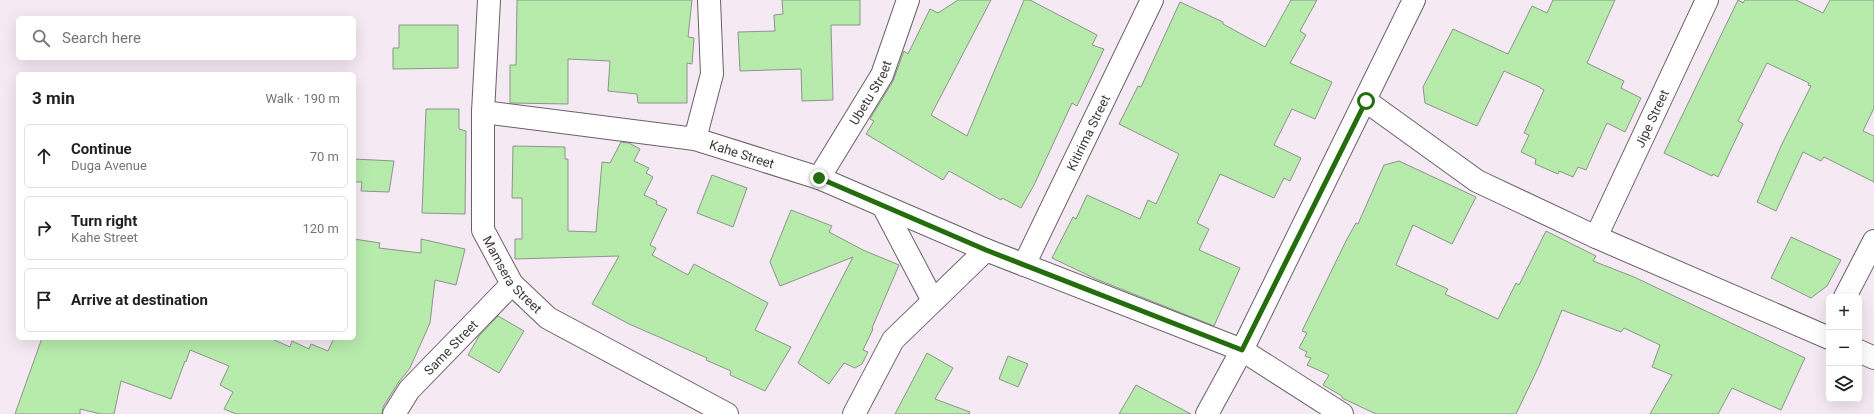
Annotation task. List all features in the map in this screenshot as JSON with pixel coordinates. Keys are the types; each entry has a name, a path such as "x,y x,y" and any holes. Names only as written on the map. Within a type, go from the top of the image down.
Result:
{"street":[{"name":"Mamsera Street","path":"489,0 483,112 483,230 512,284 548,318 727,414"},
{"path":"695,138 712,74 709,0"},
{"name":"Ubetu Street","path":"819,178 882,75 908,0"},
{"name":"Kitirima Street","path":"1024,265 1152,0"},
{"path":"1207,414 1242,350 1366,101 1414,0"},
{"name":"Jipe Street","path":"1596,237 1707,0"},
{"path":"1366,101 1477,181 1596,237 1826,334"},
{"name":"Kahe Street","path":"483,112 695,138 819,178 986,250 1242,350 1342,414"},
{"path":"883,206 933,301"},
{"path":"1848,294 1874,241"},
{"path":"854,414 893,340 986,250"},
{"name":"Same Street","path":"394,414 409,390 512,284"},
{"path":"1862,352 1874,358"}],"building":[{"path":"517,0 692,0 688,37 694,38 692,64 687,63 687,103 638,103 637,94 608,91 610,61 568,59 568,104 510,103 510,65 516,65"},
{"path":"782,0 860,0 860,25 831,25 833,100 802,101 801,69 740,71 738,32 775,31 774,15 783,14"},
{"path":"958,0 991,0 931,115 967,136 1024,0 1030,0 1097,35 1092,45 1104,49 1077,106 1072,103 1034,185 1021,208 1002,198 1001,200 949,171 943,180 866,134 874,121 870,119 893,81 904,51 908,54 930,9 938,13"},
{"path":"1291,0 1317,0 1300,31 1306,35 1290,63 1332,82 1315,119 1292,109 1274,145 1301,158 1290,181 1284,178 1274,198 1220,174 1197,223 1209,229 1199,250 1240,268 1214,326 1096,279 1052,258 1073,217 1076,219 1087,195 1140,219 1148,200 1156,204 1179,154 1119,124 1138,86 1141,87 1180,2 1223,22 1223,24 1265,47"},
{"path":"1553,0 1615,0 1587,63 1624,81 1621,88 1641,98 1625,132 1607,123 1586,170 1578,167 1573,177 1559,171 1558,174 1535,164 1536,159 1521,152 1529,135 1524,133 1544,90 1540,87 1504,71 1477,126 1425,103 1423,87 1453,29 1508,54 1532,6 1547,13"},
{"path":"1738,0 1743,3 1745,0 1796,0 1823,13 1830,0 1874,0 1874,108 1863,131 1874,136 1874,182 1824,157 1821,161 1803,152 1776,211 1757,202 1781,146 1811,86 1808,85 1809,83 1767,63 1738,121 1743,124 1718,177 1713,174 1712,176 1664,153"},
{"path":"399,25 458,25 458,68 393,69 393,48 399,48"},
{"path":"426,109 459,109 459,129 466,131 465,214 422,213"},
{"path":"621,142 629,143 640,149 634,161 649,168 646,173 653,177 644,195 657,201 656,204 667,209 650,245 656,248 652,255 688,275 694,264 768,303 755,330 791,347 765,391 730,375 731,371 706,360 707,358 629,324 592,304 619,256 515,259 515,239 522,239 522,198 512,198 513,146 565,147 565,159 568,159 568,231 596,232 602,162 610,163"},
{"path":"356,159 394,161 389,192 361,191 362,182 356,182"},
{"path":"1399,161 1476,197 1452,244 1413,225 1396,265 1448,289 1445,294 1498,319 1516,283 1519,285 1546,231 1596,256 1593,261 1634,277 1805,358 1781,410 1732,388 1718,414 1650,414 1672,375 1652,367 1660,345 1624,328 1621,332 1562,310 1539,366 1516,414 1376,414 1342,398 1342,396 1323,385 1329,375 1307,365 1311,358 1305,356 1307,352 1299,348 1307,333 1302,331 1347,239 1356,223 1358,224 1384,165"},
{"path":"712,175 747,188 733,227 697,213"},
{"path":"791,210 832,226 829,232 863,250 899,265 863,350 868,352 862,364 855,368 844,363 829,384 798,363 853,257 780,286 770,262"},
{"path":"1791,237 1841,260 1827,286 1811,298 1771,278"},
{"path":"356,239 380,243 379,248 421,253 421,239 465,249 456,285 435,280 430,323 410,368 398,383 383,407 382,414 236,414 224,409 233,392 220,385 229,366 190,350 171,399 121,381 114,414 101,414 80,409 80,414 15,414 41,340 274,340 290,347 292,341 309,349 311,344 328,351 333,340 356,340"},
{"path":"498,316 524,331 499,373 468,355 479,336"},
{"path":"927,353 953,368 935,399 970,412 969,414 895,414"},
{"path":"1008,356 1028,364 1018,387 999,379"},
{"path":"1136,385 1191,414 1119,414"}],"route":[{"path":"819,178 986,250 1242,350 1366,101"}]}
